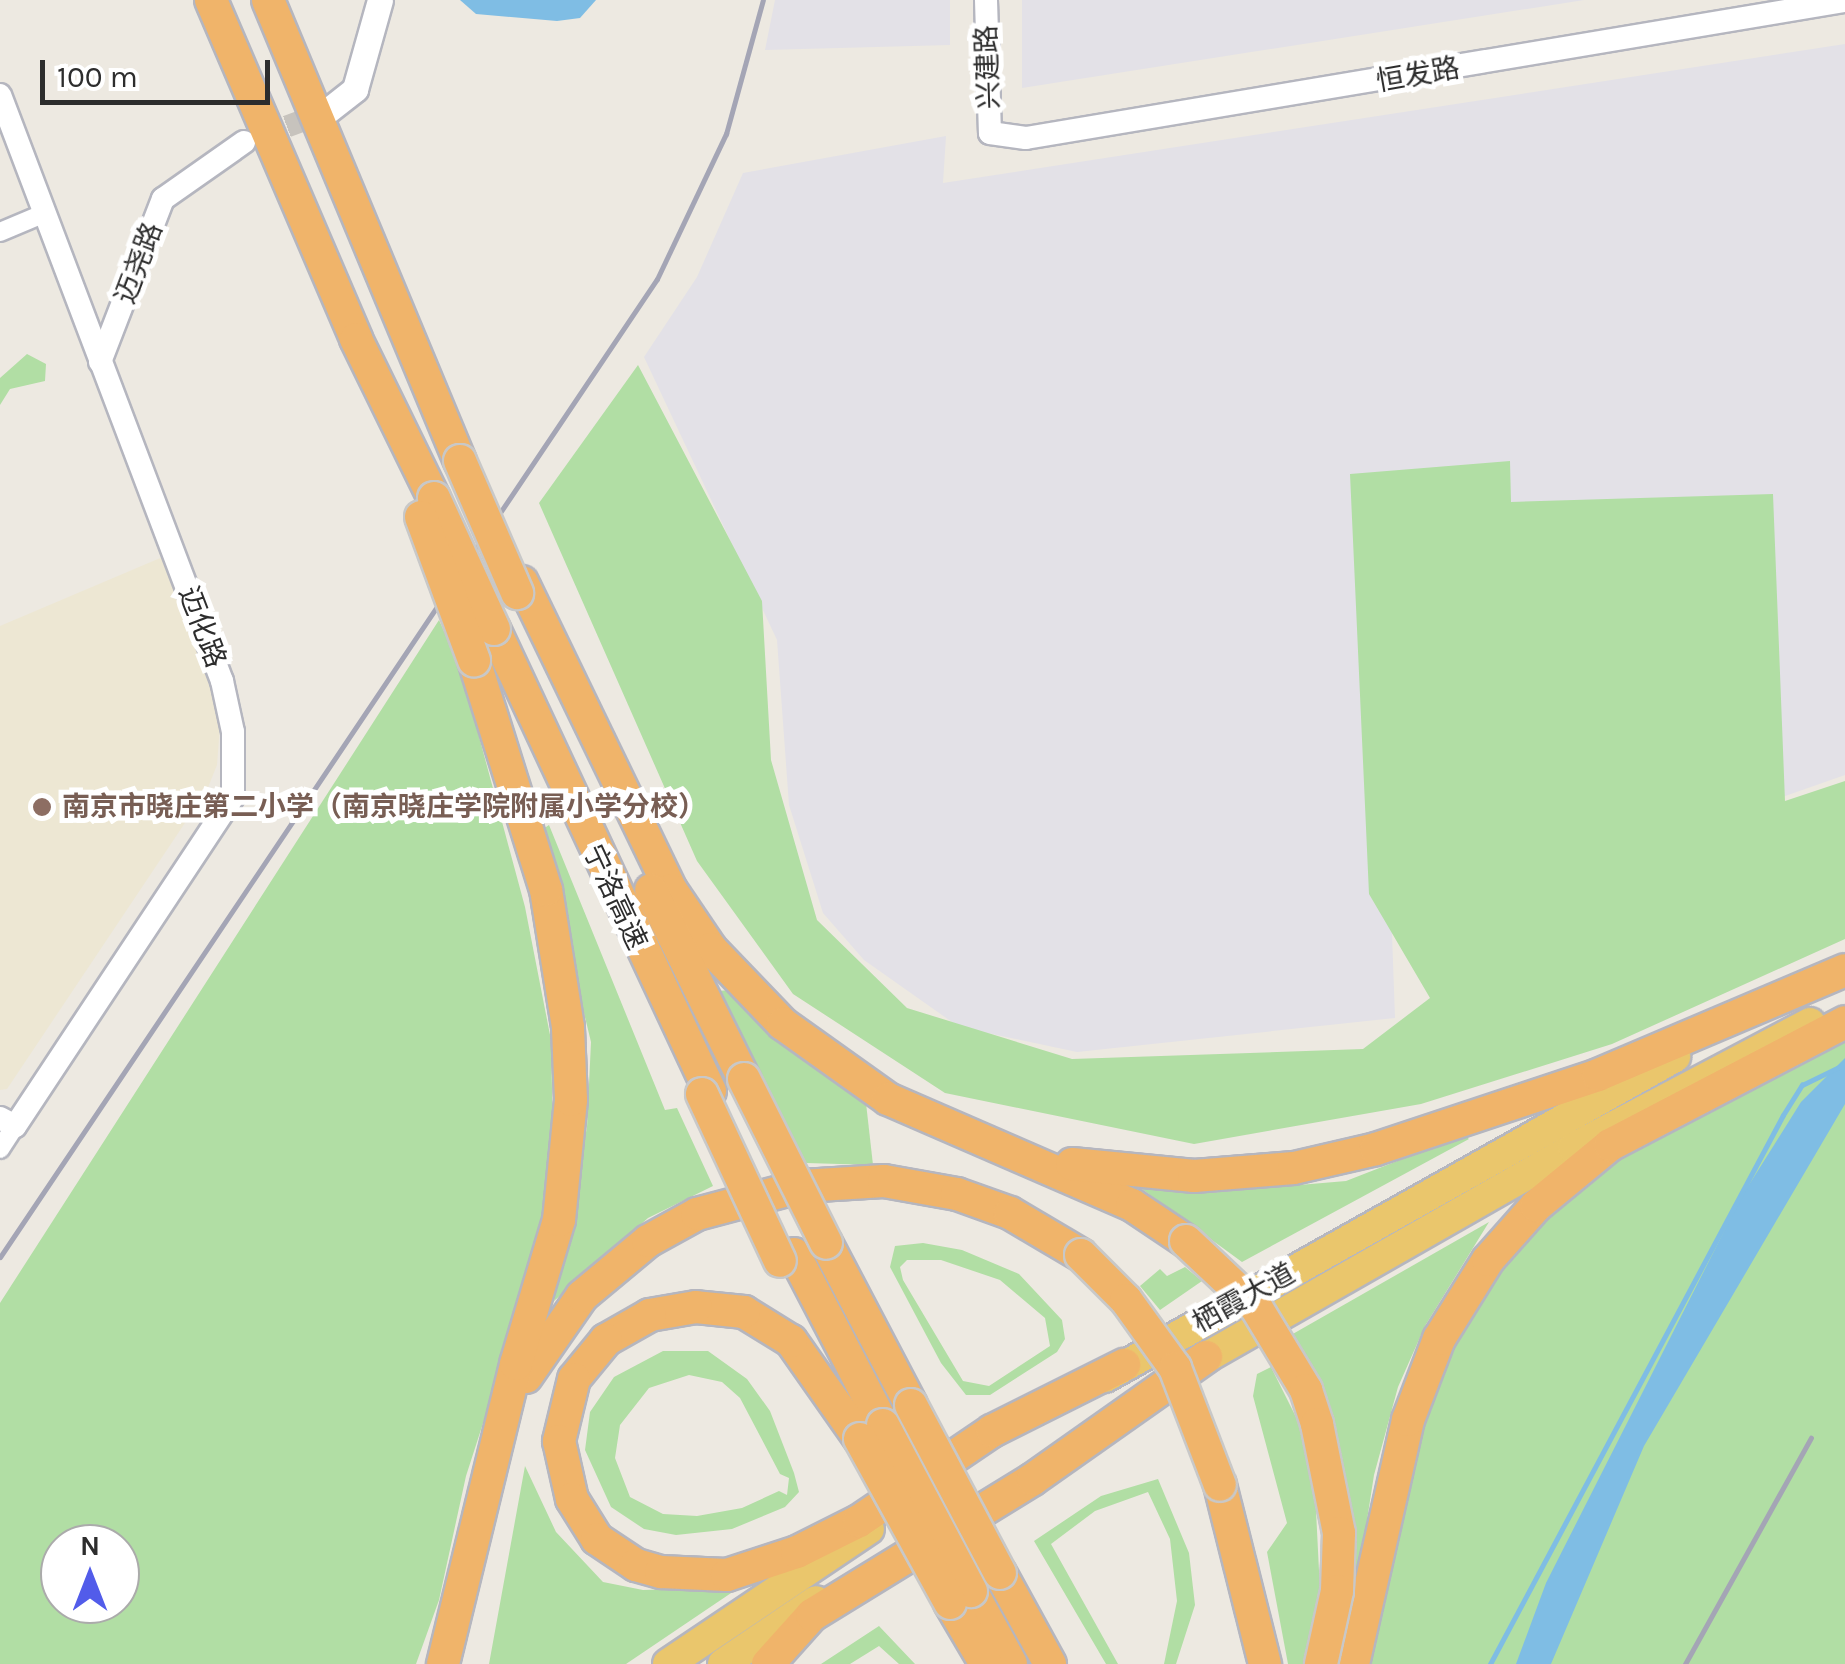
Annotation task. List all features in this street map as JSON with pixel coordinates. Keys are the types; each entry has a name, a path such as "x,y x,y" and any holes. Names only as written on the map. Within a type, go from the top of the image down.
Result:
{"highway":[{"name":"宁洛高速","path":"211,0 428,508 494,630 865,1429 961,1597 1011,1664"},
{"name":"宁洛高速","path":"268,0 400,328 520,588 608,804 826,1243 1050,1664"},
{"path":"428,508 546,890 568,1027 571,1100 560,1220 490,1460 442,1664"},
{"path":"520,588 672,890 711,949 782,1024 888,1099 1132,1205 1186,1241 1256,1307 1306,1390 1317,1424 1339,1548 1320,1664"},
{"path":"986,1143 1103,1170 1194,1176 1327,1162 1467,1122 1598,1075 1845,972"},
{"name":"栖霞大道","path":"668,1664 1124,1365 1649,1069 1845,972"},
{"name":"栖霞大道","path":"723,1664 1206,1357 1573,1148 1845,1008"},
{"path":"1353,1664 1408,1420 1438,1340 1488,1260 1536,1206 1610,1145 1845,1022"},
{"path":"490,1460 533,1364 571,1309 648,1241 697,1214 802,1186 884,1181 987,1203 1081,1255 1126,1300 1175,1368 1220,1485 1266,1664"},
{"path":"865,1429 792,1341 744,1312 696,1306 650,1315 606,1340 574,1379 559,1441 572,1498 597,1538 636,1565 661,1572 727,1575 797,1552 859,1521 992,1430 1124,1365"},
{"path":"768,1664 812,1615 1032,1479 1206,1357"},
{"path":"961,1597 982,1664"}],"main road":[{"path":"326,112 355,89 380,0"}],"street":[{"name":"兴建路","path":"986,0 990,134"},
{"name":"恒发路","path":"990,134 1026,138 1845,1"},
{"name":"迈化路","path":"0,95 222,681 232,732 233,797 7,1122"},
{"name":"迈尧路","path":"100,362 164,199 244,142"},
{"path":"0,232 44,213"},
{"path":"0,1149 7,1122"}],"shaded area":[{"path":"775,0 950,0 950,45 765,50"},
{"path":"1022,0 1584,0 1022,88"},
{"path":"1845,44 1845,775 1481,902 1391,906 1395,1018 1077,1052 959,1027 864,960 823,913 789,805 777,640 644,357 697,277 743,173 946,136 943,183"},
{"path":"165,556 211,685 220,726 217,765 207,790 7,1089 0,1090 0,626"}],"green space":[{"path":"27,354 46,364 45,381 10,389 0,405 0,378"},
{"path":"638,365 762,601 771,760 817,920 907,1008 1072,1059 1363,1049 1430,998 1369,894 1350,474 1510,461 1511,502 1773,494 1785,801 1845,781 1845,939 1612,1044 1421,1104 1194,1144 945,1093 793,994 697,861 539,503"},
{"path":"439,620 460,666 525,907 551,1040 553,1138 536,1259 466,1476 439,1600 416,1664 0,1664 0,1303"},
{"path":"549,825 665,1110 677,1108 713,1186 648,1218 554,1301 587,1127 591,1042 540,831"},
{"path":"733,990 866,1103 873,1165 806,1163 715,991"},
{"path":"1845,1036 1845,1664 1371,1664 1419,1434 1450,1349 1519,1243 1636,1145"},
{"path":"1464,1135 1469,1139 1242,1262 1131,1181 1208,1193 1346,1181"},
{"path":"1489,1222 1425,1326 1398,1387 1374,1475 1358,1578 1343,1474 1291,1335"},
{"path":"923,1243 962,1250 1019,1274 1062,1320 1065,1339 1057,1352 990,1395 966,1395 941,1363 890,1267 895,1246","holes":["907,1260 941,1260 1000,1280 1045,1318 1050,1346 989,1386 963,1381 903,1280 900,1267"]},
{"path":"1185,1267 1202,1281 1160,1310 1140,1286 1160,1269 1167,1276"},
{"path":"663,1351 708,1351 747,1379 770,1411 799,1492 785,1507 732,1529 676,1535 644,1529 611,1507 585,1450 590,1412 614,1377","holes":["689,1375 722,1382 740,1398 780,1474 789,1478 787,1495 779,1491 742,1508 697,1516 663,1514 630,1497 615,1458 620,1425 649,1388"]},
{"path":"1271,1367 1299,1423 1315,1490 1321,1611 1306,1664 1288,1664 1267,1552 1287,1523 1253,1396 1257,1374"},
{"path":"525,1466 556,1532 603,1582 643,1590 740,1587 626,1664 489,1664"},
{"path":"1158,1479 1189,1553 1195,1605 1176,1664 1164,1664 1177,1601 1170,1539 1148,1492 1095,1511 1051,1544 1118,1664 1106,1664 1034,1541 1101,1496"},
{"path":"879,1626 915,1664 899,1664 879,1646 850,1664 821,1664"}],"water":[{"path":"460,0 596,0 580,18 557,21 476,14"},
{"path":"1845,1058 1845,1104 1644,1446 1551,1664 1516,1664 1546,1583 1742,1196 1801,1102"}],"waterway":[{"path":"1490,1664 1783,1115 1802,1085 1845,1064"}],"tunnel":[{"path":"256,138 326,112"}],"railway":[{"path":"0,1257 657,279 726,134 763,0"},
{"path":"1685,1664 1811,1438"}],"place":[{"name":"南京市晓庄第二小学（南京晓庄学院附属小学分校）","path":"42,807"}]}
